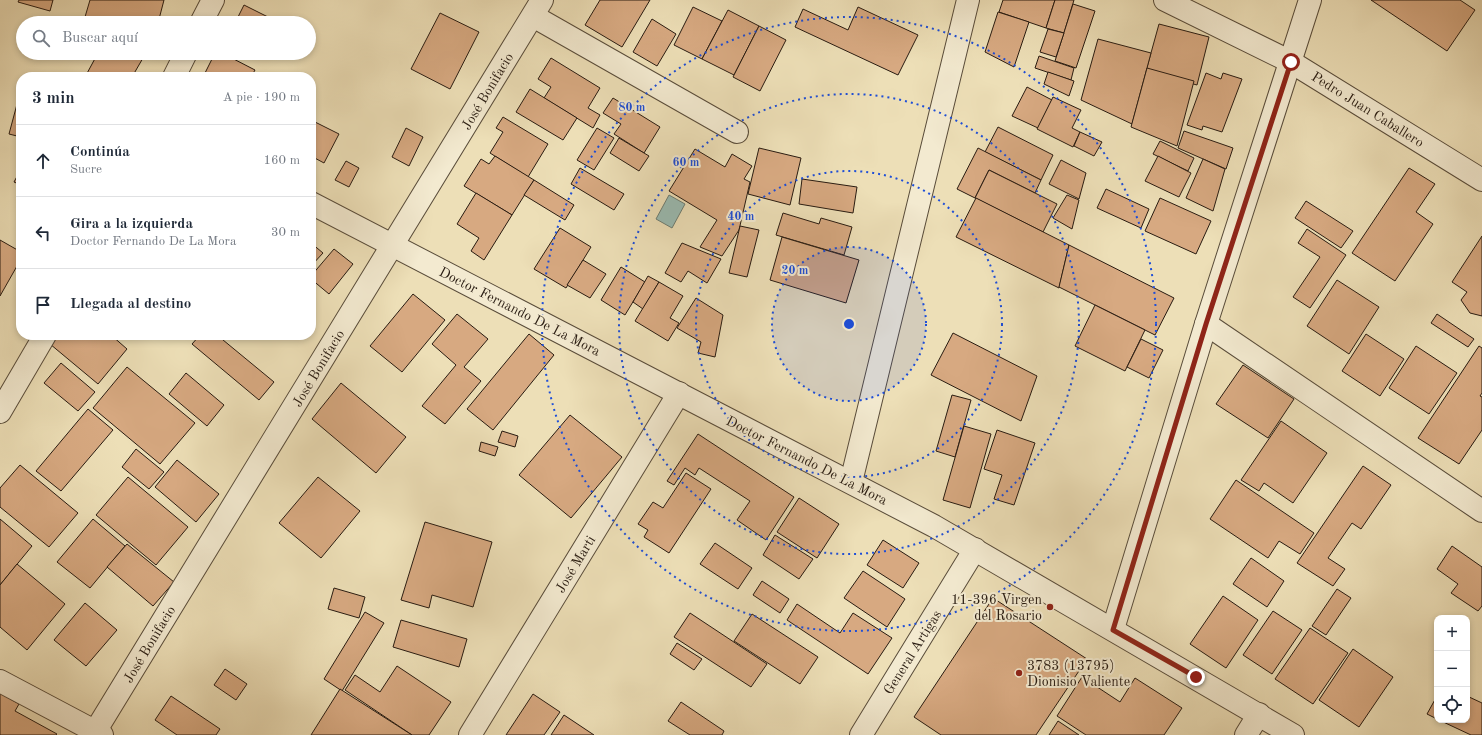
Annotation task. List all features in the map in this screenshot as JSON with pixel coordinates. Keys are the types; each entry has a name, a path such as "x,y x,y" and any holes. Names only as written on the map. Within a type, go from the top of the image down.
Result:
{"street":[{"path":"205,16 213,0"},
{"path":"851,482 968,0"},
{"name":"Pedro Juan Caballero","path":"1165,0 1291,62 1482,180"},
{"path":"1113,630 1206,324 1310,0"},
{"path":"537,8 737,132"},
{"name":"José Bonifacio","path":"97,734 537,8"},
{"path":"176,72 182,60"},
{"name":"Doctor Fernando De La Mora","path":"316,206 934,526 1294,735"},
{"path":"1206,324 1482,511"},
{"path":"0,412 42,340"},
{"name":"José Marti","path":"470,735 679,393"},
{"name":"General Artigas","path":"861,735 975,549"},
{"path":"0,681 97,734"},
{"path":"1246,735 1259,714"}],"water":[{"path":"669,195 685,204 672,228 656,219"}],"building":[{"path":"19,0 53,0 50,11 18,2"},
{"path":"90,0 164,0 160,16 85,16"},
{"path":"600,0 650,0 622,47 585,25"},
{"path":"1003,0 1055,0 1046,28 999,12"},
{"path":"1055,0 1074,0 1064,33 1046,28"},
{"path":"1371,0 1460,0 1475,10 1447,51"},
{"path":"1073,4 1095,11 1076,68 1055,61"},
{"path":"244,5 266,16 238,16"},
{"path":"693,7 722,21 702,59 674,45"},
{"path":"858,7 918,35 898,75 795,27 803,9 848,30"},
{"path":"728,10 759,26 734,75 702,59"},
{"path":"998,12 1029,22 1014,67 985,52"},
{"path":"440,13 479,32 450,89 411,69"},
{"path":"652,19 676,34 657,66 633,52"},
{"path":"1159,24 1209,37 1197,85 1146,71"},
{"path":"759,26 786,40 760,91 733,77"},
{"path":"1048,29 1064,33 1056,57 1040,52"},
{"path":"1098,39 1151,53 1132,124 1081,100"},
{"path":"1039,56 1074,68 1071,80 1035,68"},
{"path":"551,58 600,88 588,108 600,115 593,128 544,98 551,87 538,79"},
{"path":"94,60 142,60 135,72 88,72"},
{"path":"212,60 236,60 255,70 254,72 206,72"},
{"path":"1147,68 1194,81 1177,146 1131,127"},
{"path":"1048,72 1074,81 1069,96 1044,84"},
{"path":"1206,73 1221,79 1223,73 1242,79 1222,132 1203,126 1202,130 1187,125"},
{"path":"1027,87 1052,100 1038,128 1012,116"},
{"path":"530,89 577,118 563,140 516,112"},
{"path":"1053,97 1081,110 1072,128 1080,132 1073,147 1037,129"},
{"path":"613,98 660,127 644,153 614,134 621,124 603,113"},
{"path":"16,108 16,136 9,134"},
{"path":"503,117 548,144 528,177 490,153 503,132 496,128"},
{"path":"316,122 339,134 324,163 316,159"},
{"path":"998,127 1053,155 1041,180 985,152"},
{"path":"406,128 423,137 409,166 392,157"},
{"path":"597,128 614,138 594,170 577,160"},
{"path":"1184,131 1233,148 1226,169 1178,148"},
{"path":"1080,132 1102,142 1094,156 1074,146"},
{"path":"619,138 649,156 639,171 610,153"},
{"path":"1160,141 1194,158 1188,171 1153,154"},
{"path":"759,148 801,158 790,205 748,194"},
{"path":"978,148 1041,180 1035,193 989,170 975,198 957,189"},
{"path":"695,149 725,167 732,154 752,166 744,179 750,182 739,230 722,256 700,247 717,220 669,191"},
{"path":"495,156 534,180 512,215 464,186 481,159 489,164"},
{"path":"1158,156 1191,173 1179,197 1145,181"},
{"path":"1203,159 1225,169 1213,211 1186,198"},
{"path":"1061,160 1086,173 1079,199 1049,184"},
{"path":"346,161 359,168 349,187 335,180"},
{"path":"580,168 624,194 614,210 571,184"},
{"path":"1409,168 1435,184 1416,212 1433,224 1395,281 1352,253"},
{"path":"989,170 1057,204 1043,232 975,198"},
{"path":"802,179 857,187 853,213 799,204"},
{"path":"534,180 574,205 565,220 524,195"},
{"path":"1106,189 1149,209 1141,228 1097,208"},
{"path":"476,193 512,215 484,260 471,251 479,238 457,224"},
{"path":"1067,195 1079,200 1072,229 1053,218"},
{"path":"976,198 1069,245 1059,288 956,237"},
{"path":"1160,198 1211,221 1196,254 1145,231"},
{"path":"1306,201 1353,231 1341,248 1295,218"},
{"path":"783,213 819,224 821,218 852,227 844,255 776,235"},
{"path":"740,226 759,230 747,277 729,273"},
{"path":"560,228 591,247 566,288 534,269"},
{"path":"1307,229 1346,255 1310,308 1293,297 1320,257 1298,243"},
{"path":"1482,236 1482,316 1470,313 1461,300 1467,292 1452,282"},
{"path":"782,237 859,260 846,303 770,280"},
{"path":"0,240 16,249 16,268 0,296"},
{"path":"682,243 721,259 707,283 688,271 681,282 665,273"},
{"path":"1069,245 1174,298 1155,335 1059,287"},
{"path":"316,247 323,253 316,261"},
{"path":"334,249 353,264 329,294 316,283 316,270"},
{"path":"583,260 606,274 590,298 567,285"},
{"path":"621,267 645,282 625,315 601,300"},
{"path":"648,276 659,282 643,309 633,302"},
{"path":"1337,280 1379,307 1349,354 1307,326"},
{"path":"659,282 683,296 670,318 679,323 668,341 635,321"},
{"path":"413,294 445,320 402,372 370,346"},
{"path":"696,298 723,315 715,357 698,353 701,342 677,328"},
{"path":"1095,305 1145,330 1125,371 1075,346"},
{"path":"457,314 488,339 464,367 481,381 445,424 422,406 456,365 432,344"},
{"path":"1437,314 1474,339 1468,347 1431,323"},
{"path":"953,333 1037,376 1021,421 931,375"},
{"path":"529,334 554,355 493,430 467,409"},
{"path":"1366,334 1404,359 1380,396 1342,371"},
{"path":"1141,339 1163,350 1149,378 1127,367"},
{"path":"54,340 117,340 127,349 98,384 50,344"},
{"path":"196,340 223,340 274,382 259,400 192,344"},
{"path":"1416,346 1457,373 1429,414 1389,388"},
{"path":"1479,346 1482,348 1482,393 1480,396 1482,397 1482,430 1459,464 1418,438"},
{"path":"61,363 95,392 78,411 44,383"},
{"path":"1243,365 1294,399 1268,438 1216,404"},
{"path":"127,367 195,423 160,464 93,408"},
{"path":"186,373 224,405 207,426 169,394"},
{"path":"341,383 406,437 376,473 312,419"},
{"path":"952,395 971,400 955,457 936,451"},
{"path":"88,409 113,430 61,491 36,471"},
{"path":"570,415 622,457 571,518 519,475"},
{"path":"1281,421 1327,453 1293,503 1264,483 1259,491 1241,480"},
{"path":"964,426 991,434 970,508 943,500"},
{"path":"997,430 1035,443 1014,505 994,499 1002,475 984,469"},
{"path":"502,431 518,436 515,447 498,442"},
{"path":"698,434 794,497 766,540 737,520 750,501 699,468 695,475 685,468 674,485 667,481"},
{"path":"481,442 498,447 495,456 479,451"},
{"path":"136,449 164,472 149,489 122,467"},
{"path":"177,460 219,494 196,522 155,487"},
{"path":"20,465 78,513 49,547 0,507 0,488"},
{"path":"1363,466 1391,485 1361,529 1352,523 1328,558 1345,569 1333,586 1297,563"},
{"path":"686,473 711,489 669,553 644,537 648,530 638,524 653,502 663,508"},
{"path":"128,477 188,527 156,565 96,515"},
{"path":"318,477 360,511 321,558 279,523"},
{"path":"1236,480 1314,533 1300,554 1279,541 1268,558 1210,519"},
{"path":"799,498 839,524 817,558 777,532"},
{"path":"0,519 32,546 0,585"},
{"path":"93,519 125,546 90,588 57,562"},
{"path":"425,522 492,542 473,607 432,595 429,608 401,600"},
{"path":"775,535 813,559 799,579 763,555"},
{"path":"883,540 919,563 903,588 867,565"},
{"path":"715,543 752,568 738,589 700,564"},
{"path":"127,544 174,582 153,606 107,567"},
{"path":"1452,546 1482,567 1482,606 1478,611 1451,593 1458,584 1437,569"},
{"path":"1251,558 1284,581 1267,607 1233,584"},
{"path":"17,564 65,604 27,650 0,627 0,585"},
{"path":"863,571 905,599 887,627 844,598"},
{"path":"762,581 789,599 780,613 753,595"},
{"path":"334,588 365,597 359,618 328,609"},
{"path":"1337,589 1351,598 1326,635 1312,626"},
{"path":"1223,596 1258,620 1226,668 1190,644"},
{"path":"993,598 1087,659 1036,735 941,735 914,717"},
{"path":"85,603 117,630 86,666 54,640"},
{"path":"797,604 840,633 853,613 892,638 868,674 787,620"},
{"path":"1273,611 1302,630 1272,674 1243,655"},
{"path":"365,612 384,623 342,691 324,679"},
{"path":"690,613 767,664 751,687 674,637"},
{"path":"752,614 818,657 800,684 734,641"},
{"path":"401,620 467,639 459,667 393,647"},
{"path":"1310,628 1348,653 1313,704 1275,679"},
{"path":"677,643 702,659 694,670 670,654"},
{"path":"1353,649 1393,677 1359,727 1319,700"},
{"path":"397,666 451,702 429,735 412,735 345,690 355,675 380,692"},
{"path":"225,669 247,684 236,700 214,685"},
{"path":"1082,677 1120,702 1135,678 1182,708 1164,735 1086,735 1057,716"},
{"path":"340,689 412,735 311,735"},
{"path":"0,693 19,704 15,711 57,734 0,735"},
{"path":"533,694 560,712 544,735 506,735"},
{"path":"171,696 220,729 216,735 177,735 155,720"},
{"path":"1470,697 1482,703 1482,735 1471,735 1445,723 1470,723"},
{"path":"1434,701 1434,718 1427,714"},
{"path":"681,702 724,731 722,735 690,735 668,721"},
{"path":"564,715 594,735 551,735"},
{"path":"1058,721 1079,735 1049,735"}],"place":[{"name":"11-396 Virgen del Rosario","path":"1050,607"},
{"name":"3783 (13795) Dionisio Valiente","path":"1019,673"}],"route":[{"path":"1196,677 1113,630 1206,324 1291,62"}]}
